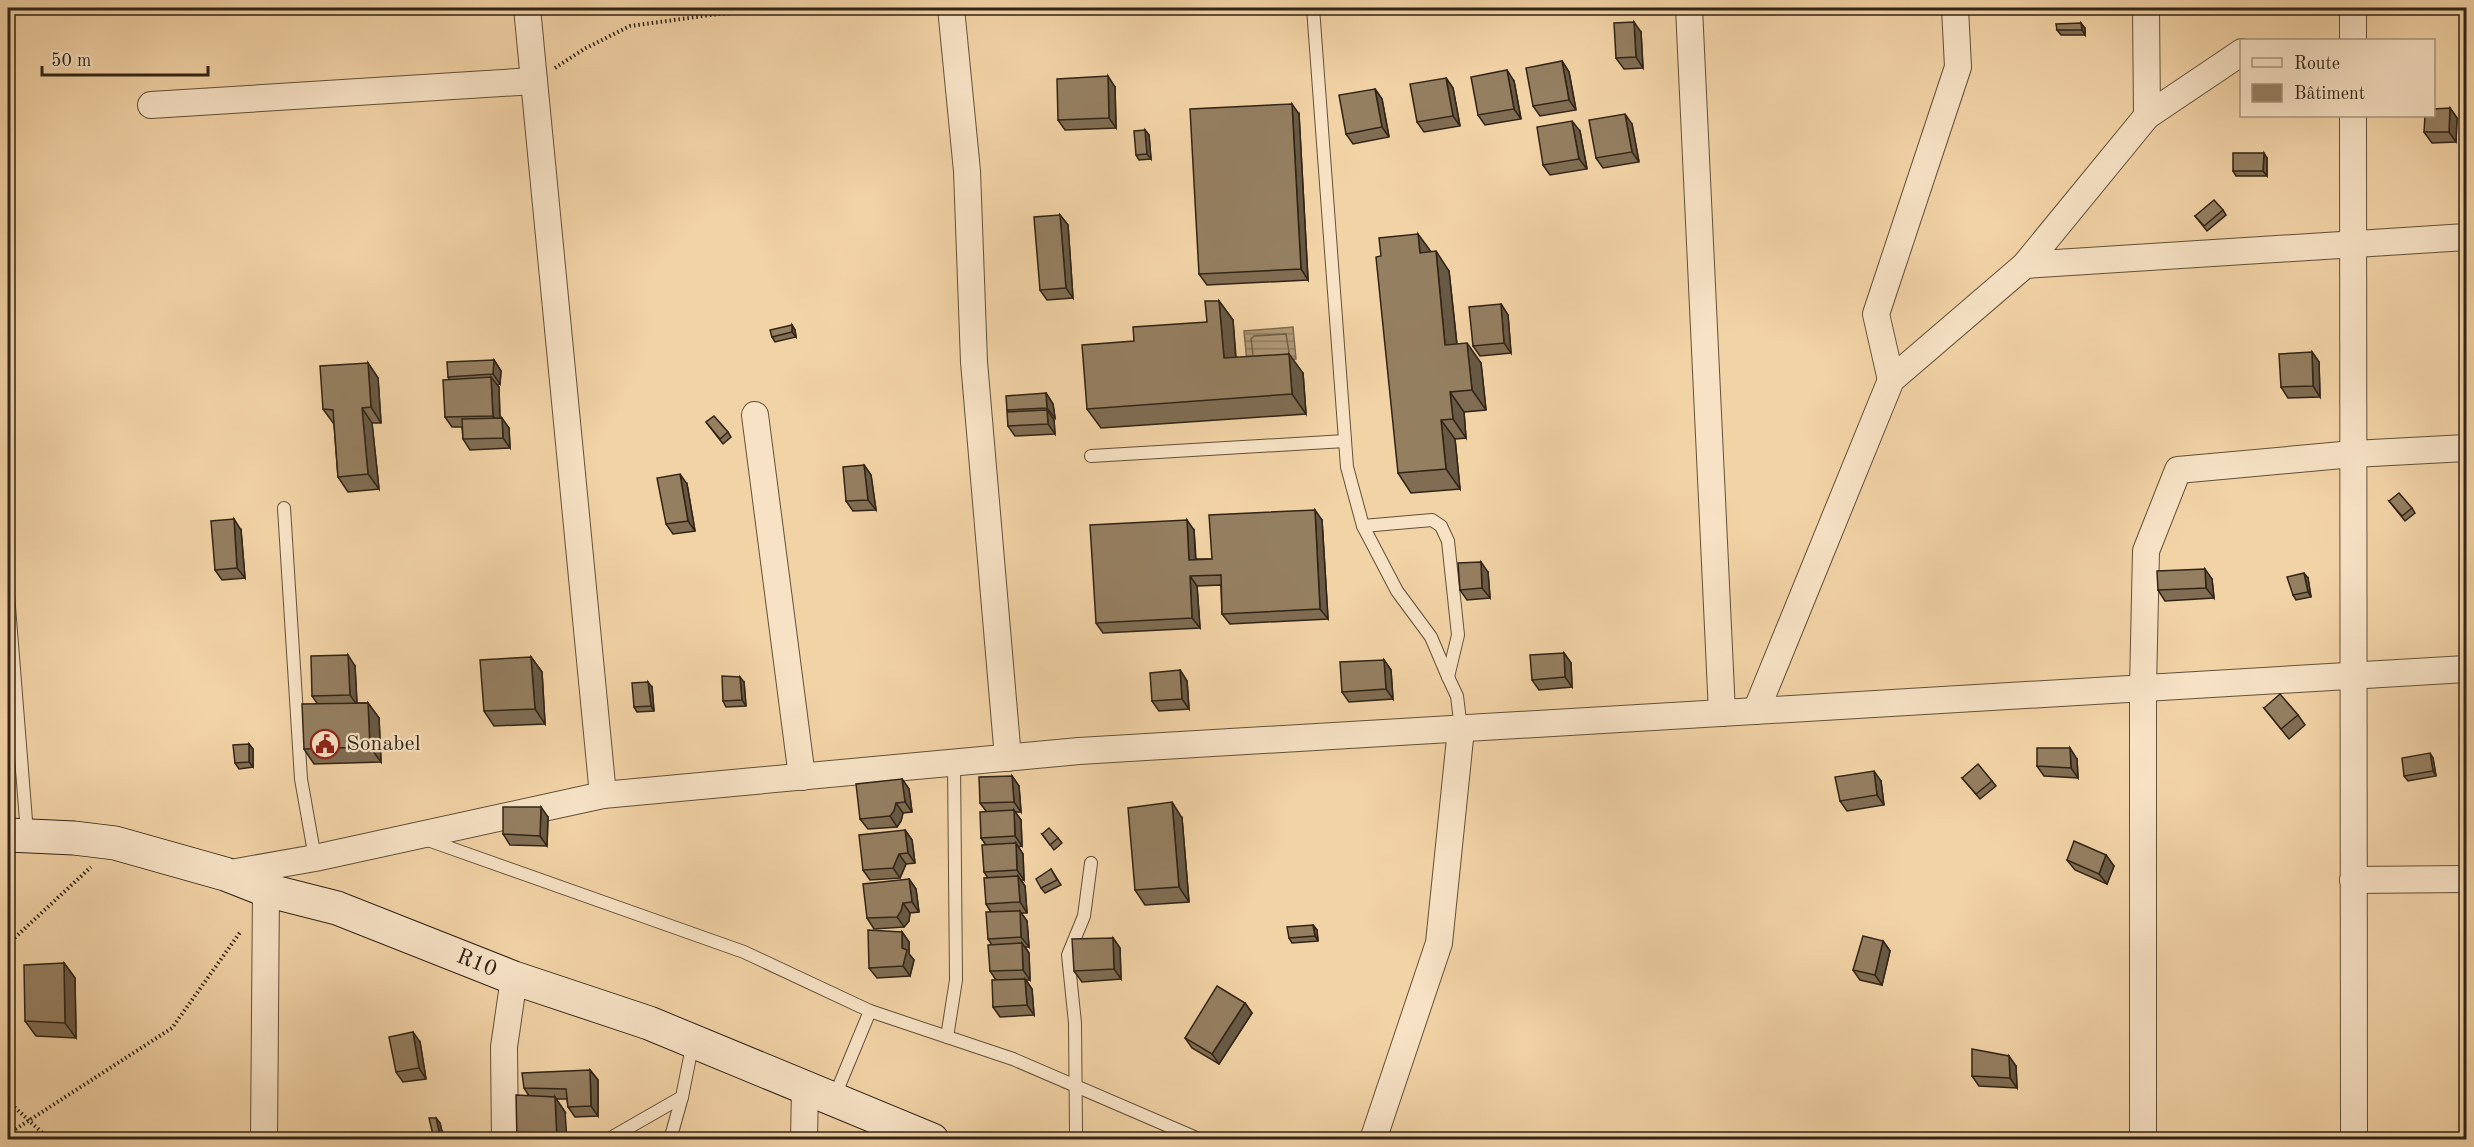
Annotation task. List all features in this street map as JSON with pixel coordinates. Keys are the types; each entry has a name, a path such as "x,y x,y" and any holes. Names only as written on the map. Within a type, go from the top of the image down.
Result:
{"main road":[{"name":"R10","path":"18,836 74,838 115,843 225,874 266,890 337,908 514,978 649,1023 932,1140"}],"street":[{"path":"526,8 603,795"},
{"path":"951,8 968,171 974,362 1008,758"},
{"path":"1689,8 1722,713"},
{"path":"1892,380 1876,314 1958,67 1955,8"},
{"path":"2146,8 2147,116"},
{"path":"2353,8 2353,39"},
{"path":"1756,711 1892,380 2025,265 2147,116 2240,53"},
{"path":"151,105 534,81"},
{"path":"2353,117 2354,1140"},
{"path":"2025,265 2466,237"},
{"path":"755,415 802,777"},
{"path":"2143,1140 2143,688 2146,551 2178,470 2353,454 2466,448"},
{"path":"225,874 315,858 603,795 1079,751 2466,669"},
{"path":"1373,1140 1439,943 1461,729"},
{"path":"2353,880 2466,879"},
{"path":"264,1140 266,890"},
{"path":"506,1140 504,1047 514,978"},
{"path":"804,1140 819,1093"}],"lane":[{"path":"1313,8 1347,467 1363,526 1397,591 1431,637 1449,676 1456,696 1461,729"},
{"path":"1091,456 1345,441"},
{"path":"284,508 300,779 315,858"},
{"path":"1363,526 1432,520 1442,526 1448,541 1458,635 1449,676"},
{"path":"8,594 18,836"},
{"path":"947,1037 956,980 954,763"},
{"path":"414,835 744,952 870,1011 1013,1059 1201,1140"},
{"path":"1074,1140 1076,1132 1075,1023 1068,955 1084,916 1091,863"},
{"path":"819,1093 870,1011"},
{"path":"670,1140 682,1097 693,1041"},
{"path":"614,1136 682,1097"}],"path":[{"path":"534,81 584,49 630,26 743,10 813,8"},
{"path":"8,944 70,888 115,843"},
{"path":"8,1134 172,1028 244,926"},
{"path":"8,1101 50,1140"}],"water":[{"path":"1293,327 1296,359 1247,363 1244,331"}],"building":[{"path":"1634,22 1636,57 1616,58 1614,23"},
{"path":"2081,23 2082,30 2057,30 2056,24"},
{"path":"1562,61 1569,100 1533,106 1526,68"},
{"path":"1507,70 1514,109 1478,115 1471,77"},
{"path":"1108,76 1109,118 1058,120 1057,79"},
{"path":"1446,78 1453,116 1417,122 1410,84"},
{"path":"1375,89 1382,127 1346,134 1339,95"},
{"path":"1292,104 1301,269 1199,274 1190,109"},
{"path":"2450,108 2449,132 2424,132 2425,117 2435,117 2435,109"},
{"path":"1625,114 1632,152 1596,158 1589,120"},
{"path":"1572,121 1579,159 1543,165 1537,127"},
{"path":"1145,130 1147,154 1136,155 1134,131"},
{"path":"2233,153 2264,153 2263,171 2233,171"},
{"path":"2214,200 2223,210 2204,226 2195,216"},
{"path":"1060,215 1066,288 1040,290 1034,217"},
{"path":"1418,234 1420,253 1436,251 1445,345 1467,343 1472,390 1450,392 1453,419 1441,420 1446,469 1398,473 1376,257 1381,256 1379,238"},
{"path":"1205,301 1219,301 1224,358 1289,354 1292,394 1087,409 1082,345 1134,341 1133,327 1207,322"},
{"path":"1501,304 1504,343 1473,346 1469,307"},
{"path":"792,325 792,332 772,337 770,330"},
{"path":"2312,352 2313,386 2281,387 2279,354"},
{"path":"494,360 493,374 448,377 447,362"},
{"path":"368,363 371,407 362,408 368,474 338,477 333,410 323,409 320,366"},
{"path":"491,377 493,416 445,417 443,380"},
{"path":"1046,393 1047,408 1007,410 1006,396"},
{"path":"1047,410 1048,424 1008,426 1007,412"},
{"path":"714,416 728,432 720,439 706,422"},
{"path":"502,418 503,438 463,439 462,419"},
{"path":"864,465 868,500 846,501 843,467"},
{"path":"680,474 688,521 666,524 657,478"},
{"path":"2399,493 2412,508 2402,516 2389,501"},
{"path":"1315,510 1320,609 1222,614 1221,575 1190,576 1192,618 1096,623 1090,525 1187,520 1189,560 1212,559 1209,515"},
{"path":"234,519 237,568 215,570 211,521"},
{"path":"1481,562 1482,588 1460,590 1458,563"},
{"path":"2205,569 2206,588 2158,590 2157,571"},
{"path":"2304,573 2308,592 2293,595 2287,577"},
{"path":"1564,653 1565,677 1532,680 1530,655"},
{"path":"348,655 350,695 312,696 311,656"},
{"path":"531,657 535,709 484,711 480,660"},
{"path":"1384,660 1386,689 1342,692 1340,662"},
{"path":"1180,670 1182,699 1152,701 1150,673"},
{"path":"722,676 740,677 742,700 723,701"},
{"path":"648,682 651,706 634,707 632,683"},
{"path":"2280,694 2298,715 2281,729 2264,708"},
{"path":"368,703 370,747 304,749 302,704"},
{"path":"249,744 249,762 235,763 233,745"},
{"path":"2037,748 2070,748 2071,768 2037,766"},
{"path":"2430,753 2433,771 2404,776 2402,758"},
{"path":"1978,764 1992,781 1976,794 1962,778"},
{"path":"1874,771 1877,795 1840,801 1835,777"},
{"path":"1012,776 1014,802 980,803 979,777"},
{"path":"902,779 905,802 896,803 890,816 860,819 856,784"},
{"path":"1172,802 1179,887 1135,890 1128,808"},
{"path":"503,807 541,807 540,836 503,834"},
{"path":"1014,810 1015,836 981,838 980,812"},
{"path":"1049,828 1058,838 1050,845 1042,834"},
{"path":"905,830 908,853 899,854 893,868 863,870 859,835"},
{"path":"2074,841 2106,855 2099,874 2067,860"},
{"path":"1016,843 1017,870 984,872 982,845"},
{"path":"1051,869 1057,880 1041,888 1036,879"},
{"path":"1018,876 1020,902 986,904 984,878"},
{"path":"909,879 912,902 903,903 897,917 867,918 863,884"},
{"path":"1020,911 1021,937 988,939 986,912"},
{"path":"1313,925 1315,936 1289,938 1287,927"},
{"path":"868,930 902,932 902,948 907,950 903,966 869,968"},
{"path":"1863,936 1883,941 1875,975 1853,970"},
{"path":"1113,938 1114,969 1074,971 1072,939"},
{"path":"1022,943 1023,970 990,971 988,945"},
{"path":"64,963 65,1023 25,1021 24,965"},
{"path":"1025,979 1027,1005 993,1007 992,980"},
{"path":"1217,986 1245,1003 1212,1054 1185,1038"},
{"path":"413,1032 419,1068 396,1072 389,1037"},
{"path":"1972,1049 2009,1056 2010,1078 1972,1076"},
{"path":"590,1070 591,1106 568,1107 566,1089 524,1088 522,1073"},
{"path":"516,1095 555,1097 557,1140 517,1140"},
{"path":"429,1118 436,1118 440,1135 433,1135"},
{"path":"2074,1135 2081,1137 2081,1140 2074,1140"}],"place":[{"name":"Sonabel","path":"325,744"}]}
